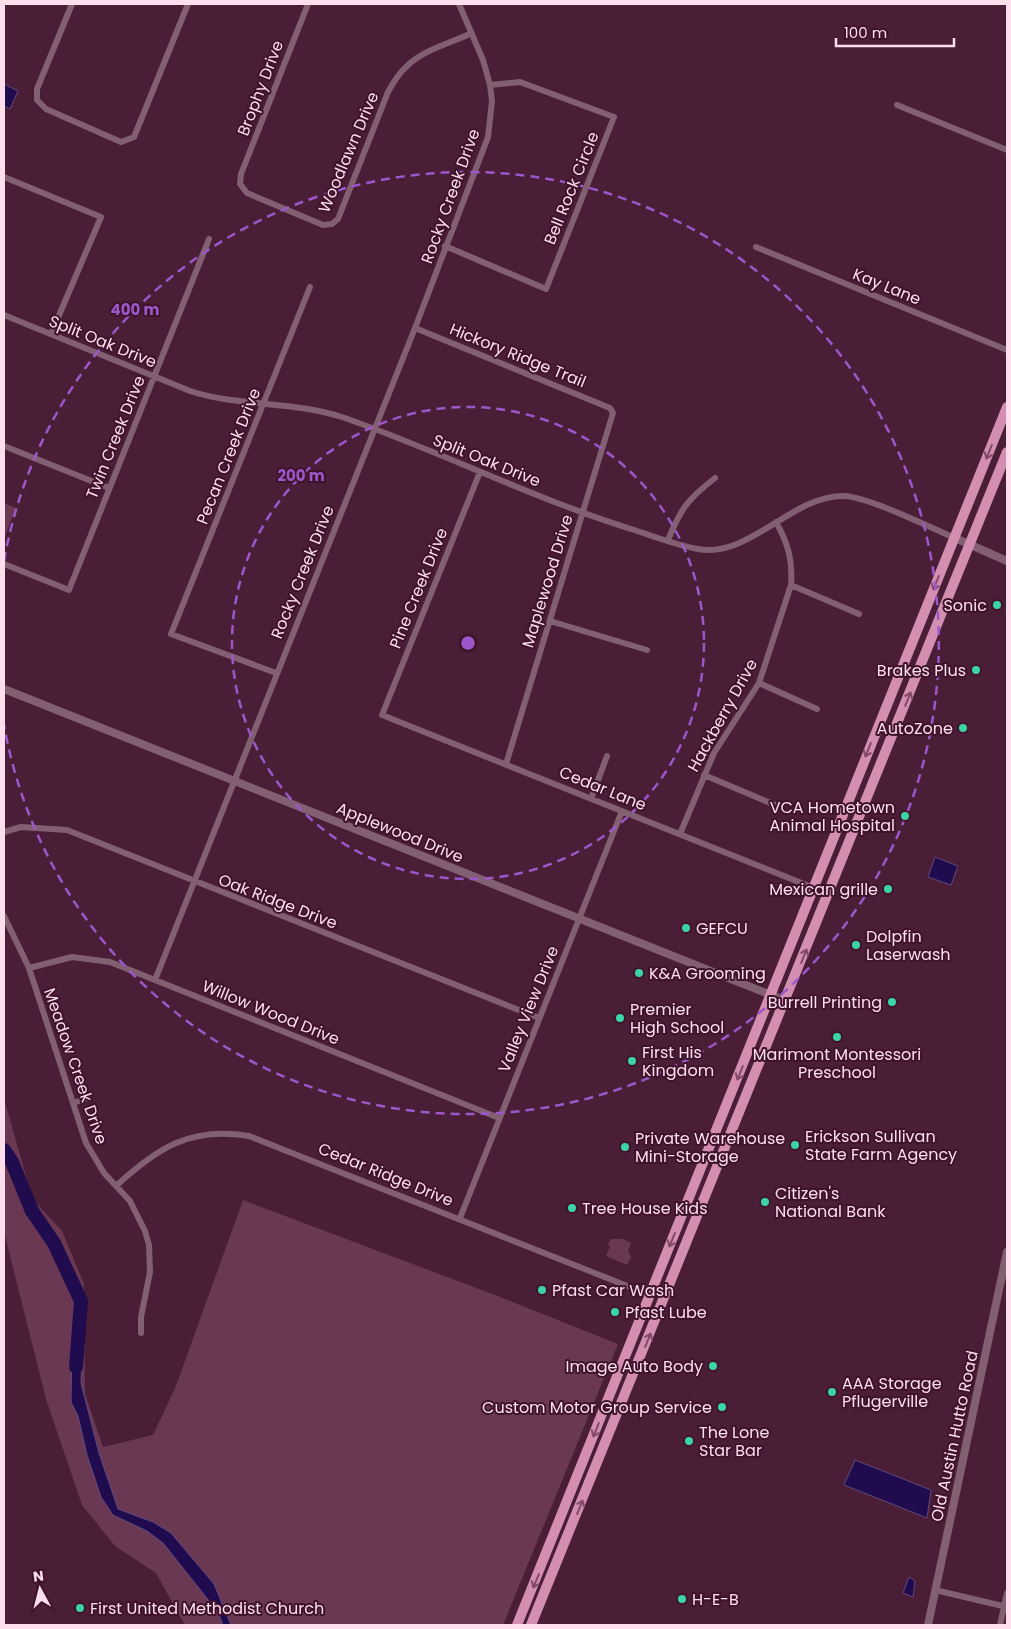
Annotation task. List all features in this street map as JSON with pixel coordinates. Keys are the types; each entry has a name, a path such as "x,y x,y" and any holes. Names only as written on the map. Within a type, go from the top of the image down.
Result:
{"main road":[{"path":"517,1625 1007,407"},
{"path":"531,1625 786,1001 1007,452"}],"street":[{"path":"72,4 37,89 37,100 46,109 121,142 134,138 188,4"},
{"name":"Brophy Drive","path":"240,184 241,174 308,4"},
{"name":"Rocky Creek Drive","path":"155,980 415,328 488,137 492,102 490,85 472,33 459,4"},
{"name":"Woodlawn Drive","path":"240,184 247,193 323,225 332,224 338,219 388,92 397,77 406,66 420,56 472,33"},
{"name":"Bell Rock Circle","path":"445,246 546,289 614,117 520,82 490,85"},
{"path":"897,105 1007,150"},
{"path":"4,176 101,217 51,334"},
{"name":"Twin Creek Drive","path":"4,564 69,590 209,240"},
{"name":"Kay Lane","path":"756,247 1007,350"},
{"name":"Pecan Creek Drive","path":"276,673 171,634 310,287"},
{"name":"Split Oak Drive","path":"4,315 201,394 324,412 582,513 696,549 725,548 813,502 847,496 866,501 955,538"},
{"name":"Hickory Ridge Trail","path":"415,328 610,408"},
{"name":"Maplewood Drive","path":"506,764 613,413 610,408"},
{"path":"4,446 109,488"},
{"name":"Pine Creek Drive","path":"382,714 480,472"},
{"path":"668,540 682,508 715,478"},
{"name":"Hackberry Drive","path":"680,834 704,775 726,733 759,683 791,585 792,566 789,548 776,522"},
{"path":"955,538 1007,561"},
{"path":"791,585 859,614"},
{"path":"550,621 647,650"},
{"path":"759,683 817,709"},
{"name":"Applewood Drive","path":"4,689 786,1001"},
{"name":"Cedar Lane","path":"382,714 814,888"},
{"path":"591,799 607,756"},
{"path":"704,775 780,807"},
{"name":"Valley View Drive","path":"460,1218 622,811"},
{"name":"Oak Ridge Drive","path":"4,832 21,827 67,830 539,1018"},
{"name":"Meadow Creek Drive","path":"4,916 29,968 86,1144 104,1173 139,1215 149,1245 150,1272 140,1316 141,1332"},
{"name":"Willow Wood Drive","path":"29,968 72,957 94,958 155,980 499,1118"},
{"path":"73,1103 88,1098"},
{"name":"Cedar Ridge Drive","path":"116,1186 157,1151 180,1140 219,1133 236,1134 264,1140 650,1295"},
{"name":"Old Austin Hutto Road","path":"928,1625 1005,1271 1007,1252"},
{"path":"614,1385 627,1391"},
{"path":"935,1590 1006,1606"},
{"path":"1000,1625 1006,1606 1007,1593"}],"shaded area":[{"path":"4,84 18,91 10,109 4,106"},
{"path":"4,503 16,508 4,539"},
{"path":"935,857 958,866 951,885 928,877"},
{"path":"4,1099 33,1200 62,1231 84,1284 85,1394 103,1447 153,1435 176,1386 243,1200 495,1295 618,1344 503,1625 185,1625 156,1573 115,1546 82,1505 46,1399 4,1232"},
{"path":"611,1239 623,1239 631,1243 628,1251 631,1257 627,1265 606,1256"},
{"path":"72,1346 82,1351 81,1383 99,1453 118,1509 153,1522 171,1533 214,1584 231,1625 223,1625 218,1612 163,1543 147,1531 113,1515 101,1497 87,1455 78,1416 71,1402"},
{"path":"855,1460 931,1490 927,1518 844,1485"},
{"path":"909,1577 915,1581 913,1597 903,1593"}],"waterway":[{"path":"4,1150 12,1162 32,1211 54,1243 81,1301 76,1367"}],"place":[{"name":"Sonic","path":"997,605"},
{"name":"Brakes Plus","path":"976,670"},
{"name":"AutoZone","path":"963,728"},
{"name":"VCA Hometown Animal Hospital","path":"905,816"},
{"name":"Mexican grille","path":"888,889"},
{"name":"GEFCU","path":"686,928"},
{"name":"Dolpfin Laserwash","path":"856,945"},
{"name":"K&A Grooming","path":"639,973"},
{"name":"Burrell Printing","path":"892,1002"},
{"name":"Premier High School","path":"620,1018"},
{"name":"Marimont Montessori Preschool","path":"837,1037"},
{"name":"First His Kingdom","path":"632,1061"},
{"name":"Erickson Sullivan State Farm Agency","path":"795,1145"},
{"name":"Private Warehouse Mini-Storage","path":"625,1147"},
{"name":"Citizen's National Bank","path":"765,1202"},
{"name":"Tree House Kids","path":"572,1208"},
{"name":"Pfast Car Wash","path":"542,1290"},
{"name":"Pfast Lube","path":"615,1312"},
{"name":"Image Auto Body","path":"713,1366"},
{"name":"AAA Storage Pflugerville","path":"832,1392"},
{"name":"Custom Motor Group Service","path":"722,1407"},
{"name":"The Lone Star Bar","path":"689,1441"},
{"name":"H-E-B","path":"682,1599"},
{"name":"First United Methodist Church","path":"80,1608"}]}
